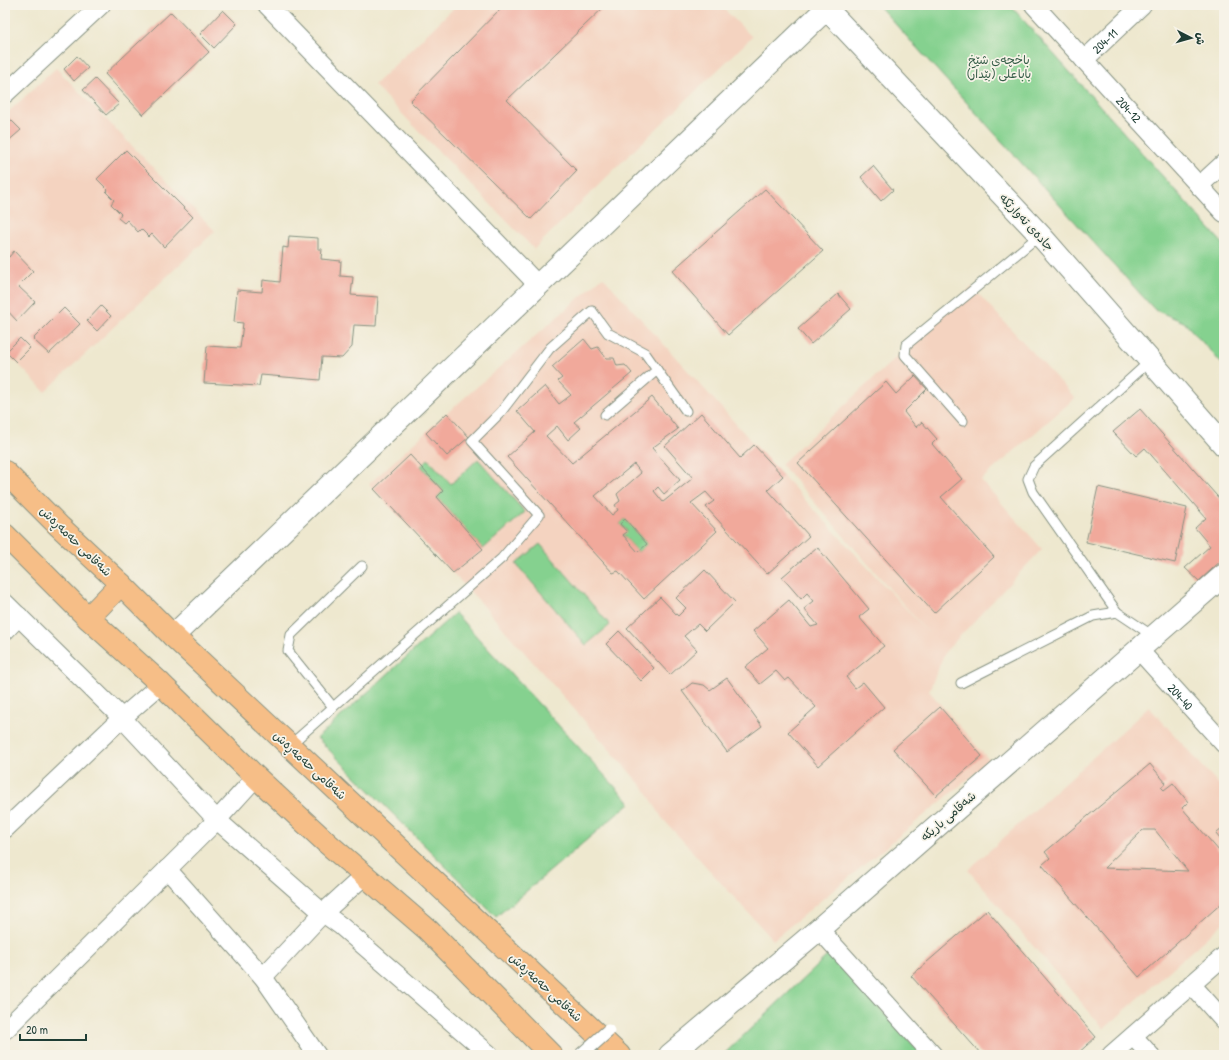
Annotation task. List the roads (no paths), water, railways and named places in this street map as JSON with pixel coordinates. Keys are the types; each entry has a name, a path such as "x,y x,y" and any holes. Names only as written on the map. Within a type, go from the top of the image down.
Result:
{"highway":[{"name":"شەقامی حەمەڕەش","path":"5,472 173,636 619,1055"},
{"path":"5,535 88,618 161,684 256,777 327,843 428,930 551,1055"},
{"path":"88,618 121,584"}],"street":[{"path":"5,94 101,5"},
{"path":"267,5 538,285"},
{"name":"204-12","path":"1034,5 1224,213"},
{"name":"204-11","path":"1084,60 1142,5"},
{"path":"173,636 825,7"},
{"name":"جادەی تەوارێکە","path":"825,7 1040,235 1224,445"},
{"path":"1199,186 1224,163"},
{"name":"شەقامی باریکە","path":"670,1055 819,930 1224,575"},
{"path":"5,603 122,718 217,820 323,913 341,926 490,1055"},
{"path":"5,631 19,616"},
{"name":"204-40","path":"1145,643 1224,744"},
{"path":"5,829 122,718 161,684"},
{"path":"5,1030 217,820 256,777"},
{"path":"167,869 263,977 315,1054"},
{"path":"263,977 323,913 364,875"},
{"path":"819,930 933,1055"},
{"path":"1111,1055 1224,956"},
{"path":"1191,984 1224,1020"},
{"path":"581,1055 608,1031"},
{"path":"1133,1036 1150,1055"}],"lane":[{"path":"963,420 905,355 906,346 1040,235"},
{"path":"289,746 502,558 539,515 472,441 501,412 550,348 592,311 608,333 645,353 686,411"},
{"path":"1145,643 1117,612 1032,492 1028,479 1034,466 1150,361"},
{"path":"605,415 657,370"},
{"path":"333,707 288,651 292,635 362,566"},
{"path":"961,683 1093,616 1117,612"}],"park label":[{"name":"باخچەی شێخ باباعلی (بێدار)","path":"999,66"}]}
